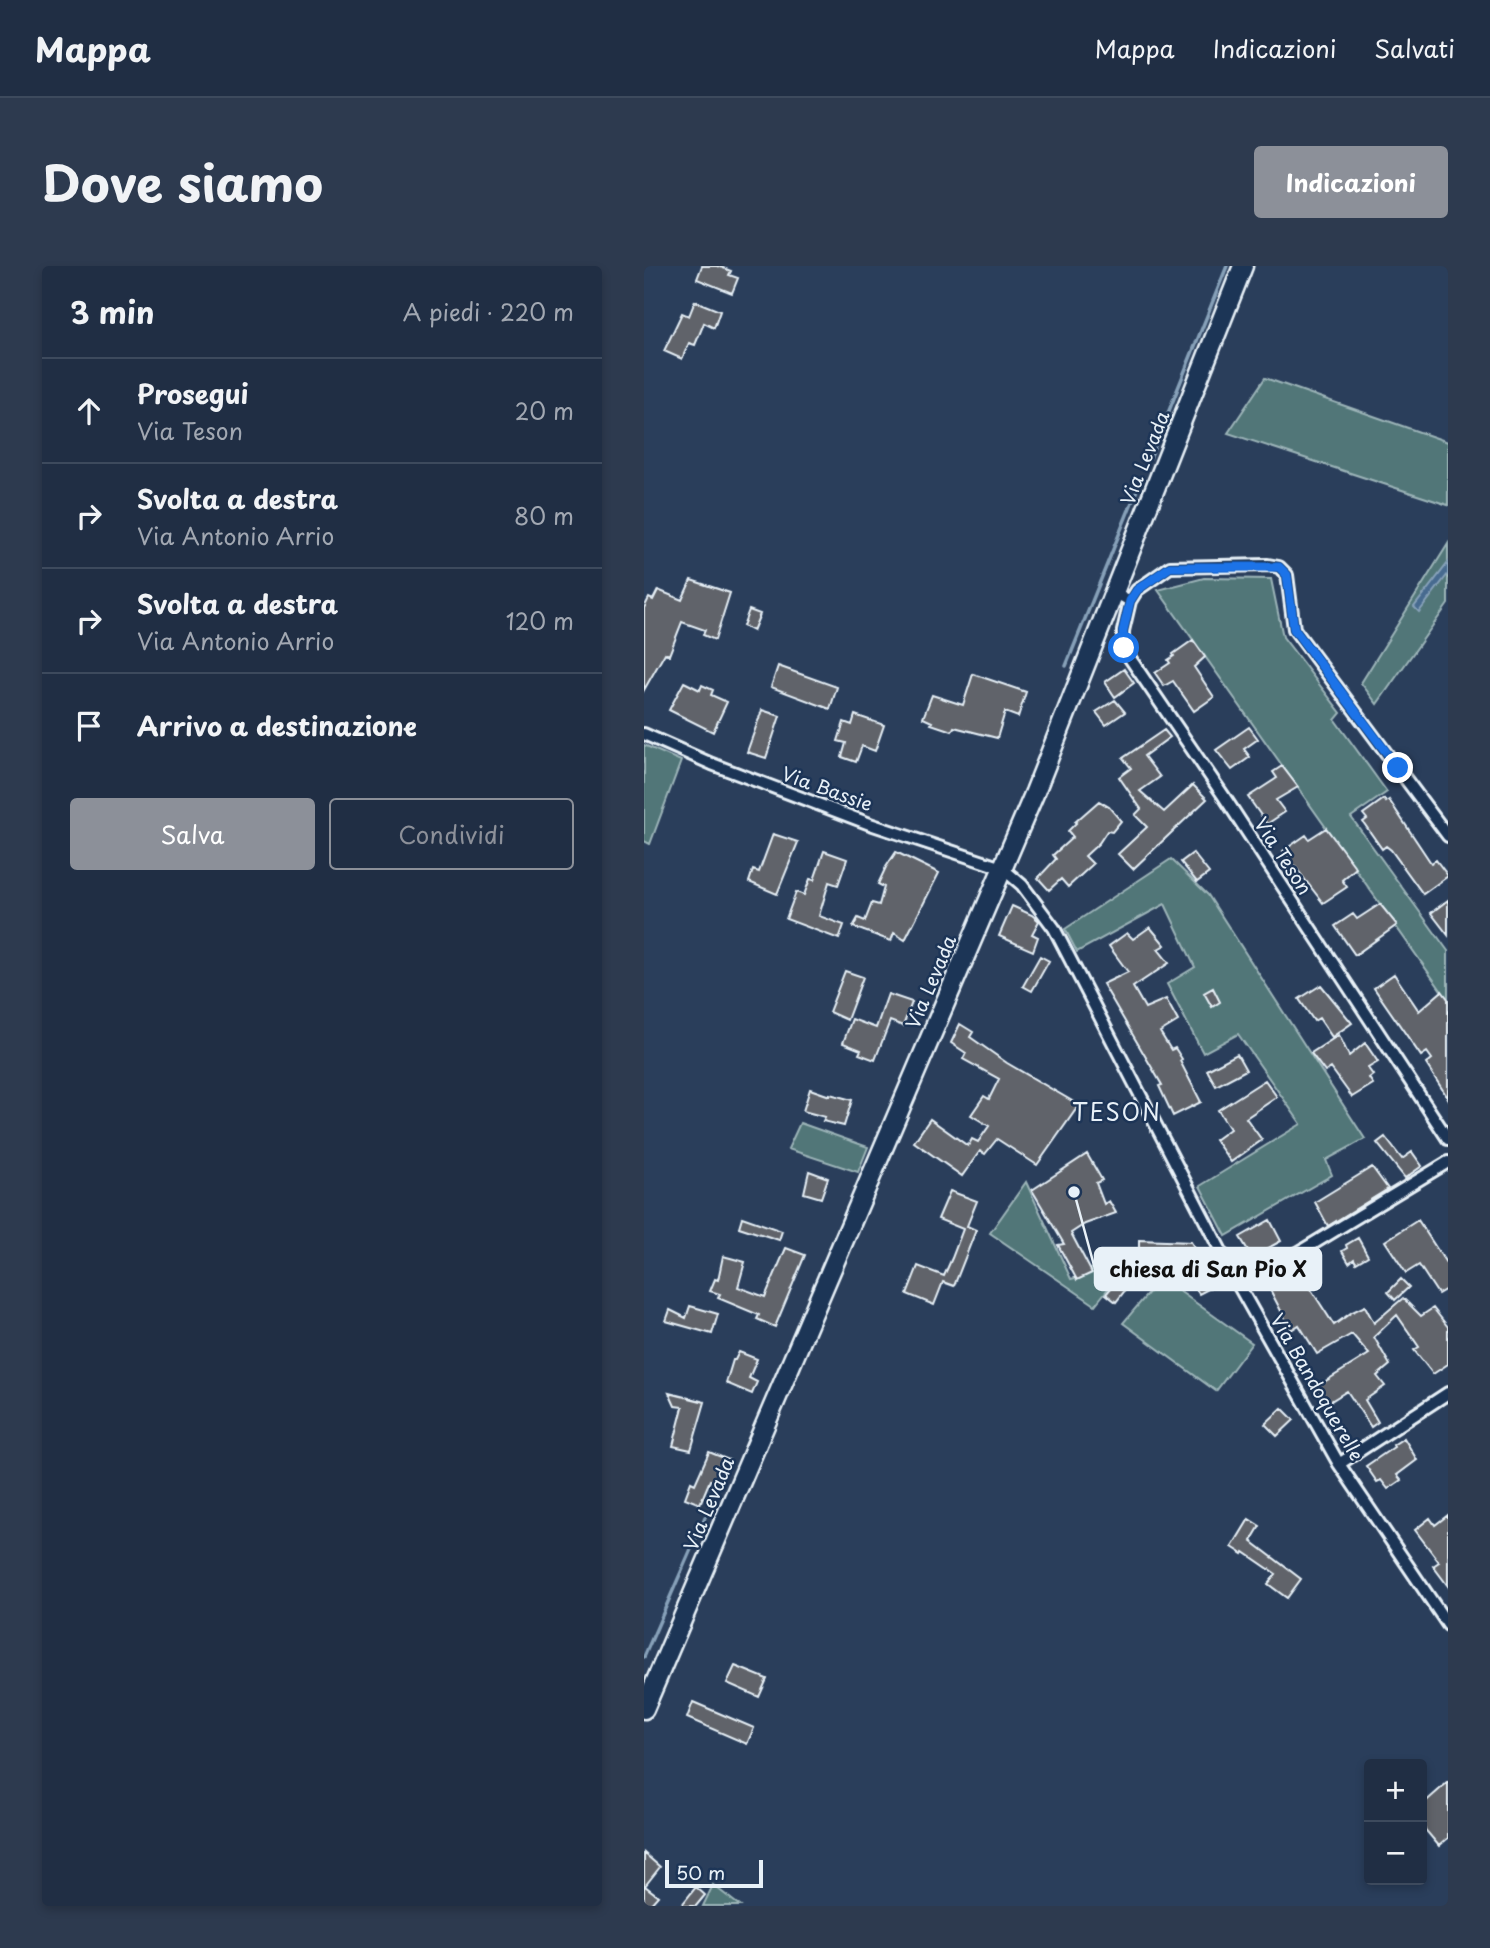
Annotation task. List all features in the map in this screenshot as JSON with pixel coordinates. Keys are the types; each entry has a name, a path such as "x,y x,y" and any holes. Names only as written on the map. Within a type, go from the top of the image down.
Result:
{"main road":[{"name":"Via Levada","path":"644,1709 1002,868 1122,597 1243,266"}],"street":[{"path":"1122,597 1170,567 1279,567 1287,575 1294,629 1448,836"},
{"name":"Via Teson","path":"1122,597 1124,648 1448,1139"},
{"name":"Via Bassie","path":"644,734 712,764 870,824 1002,868"},
{"name":"Via Bandoquerelle","path":"1002,868 1022,885 1054,928 1241,1288 1339,1464 1448,1625"},
{"path":"1241,1288 1448,1162"},
{"path":"1339,1464 1448,1392"},
{"path":"1437,1609 1448,1602"}],"green space":[{"path":"1265,378 1448,442 1448,505 1228,433"},
{"path":"1448,544 1448,604 1377,704 1361,683"},
{"path":"1204,578 1271,579 1283,637 1341,713 1335,720 1387,792 1351,817 1448,951 1448,1000 1158,590"},
{"path":"644,745 681,761 650,844 644,841"},
{"path":"1171,859 1208,895 1365,1139 1326,1160 1332,1175 1226,1236 1200,1186 1301,1124 1238,1034 1203,1053 1167,984 1195,967 1165,904 1077,952 1065,929"},
{"path":"800,1123 868,1147 858,1172 788,1149"},
{"path":"1026,1182 1071,1279 1082,1276 1099,1263 1120,1259 1127,1265 1095,1305 990,1233"},
{"path":"1161,1278 1252,1343 1216,1391 1123,1323"},
{"path":"713,1885 740,1906 703,1906"}],"water":[{"path":"1448,563 1448,574 1419,612 1414,607"}],"building":[{"path":"702,266 718,266 731,271 729,275 738,278 732,293 697,279"},
{"path":"695,301 720,311 714,328 704,323 695,345 689,343 682,359 664,351 682,313 689,316"},
{"path":"691,580 730,593 715,640 703,635 705,630 682,622 669,655 665,653 644,690 644,608 649,598 653,600 658,590 682,600"},
{"path":"749,610 760,614 753,631 743,626"},
{"path":"1193,640 1205,657 1194,667 1214,697 1194,711 1173,681 1164,686 1155,673 1170,663 1168,660 1173,654"},
{"path":"778,666 837,687 830,709 771,687"},
{"path":"1124,669 1134,683 1115,697 1105,682"},
{"path":"973,674 1026,692 1018,717 1005,712 997,738 954,727 952,731 931,724 932,722 923,718 932,695 963,705"},
{"path":"684,682 700,690 702,685 713,690 711,695 727,702 713,732 669,710"},
{"path":"1115,700 1125,712 1106,725 1096,712"},
{"path":"762,710 780,716 766,758 747,752"},
{"path":"855,715 884,725 875,751 862,746 856,762 842,757 846,743 838,741 844,722 852,725"},
{"path":"1249,727 1258,739 1244,749 1250,757 1232,770 1216,750"},
{"path":"1164,730 1170,737 1144,756 1160,777 1140,791 1164,812 1193,785 1207,799 1133,869 1118,854 1147,827 1135,815 1141,809 1119,777 1131,768 1123,758"},
{"path":"1282,766 1298,787 1276,800 1285,812 1267,824 1248,797 1277,778 1273,772"},
{"path":"1384,799 1386,802 1389,800 1431,863 1436,860 1448,876 1423,894 1391,850 1386,846 1382,849 1363,822 1367,819 1363,814"},
{"path":"1099,801 1109,807 1121,821 1112,832 1107,831 1085,856 1093,864 1068,887 1061,879 1049,890 1038,878 1056,859 1053,855 1073,837 1068,831 1075,822"},
{"path":"1326,828 1356,868 1342,880 1347,887 1323,903 1283,851 1306,835 1309,839"},
{"path":"773,834 798,842 777,894 749,882 753,870 759,872"},
{"path":"824,851 847,859 838,885 829,882 819,916 844,925 839,939 786,919 796,892 804,895 810,879 814,880"},
{"path":"896,852 939,873 905,940 894,933 891,941 853,927 858,918 865,921 872,903 879,905 884,887 878,884"},
{"path":"1193,853 1209,873 1197,882 1181,862"},
{"path":"1448,900 1448,935 1431,913"},
{"path":"1380,904 1397,925 1355,955 1335,926 1353,914 1357,919"},
{"path":"1012,906 1039,921 1032,934 1038,937 1033,951 999,936"},
{"path":"1150,927 1165,945 1158,949 1169,963 1133,987 1145,1008 1166,999 1178,1021 1160,1032 1171,1050 1175,1048 1182,1059 1180,1061 1201,1102 1173,1116 1159,1086 1162,1085 1103,984 1128,972 1109,946 1127,933 1133,939"},
{"path":"1040,956 1049,961 1032,991 1023,986"},
{"path":"845,971 863,977 847,1020 829,1012"},
{"path":"1394,974 1419,1011 1442,991 1448,999 1448,1098 1426,1064 1432,1059 1427,1052 1421,1056 1374,988"},
{"path":"1321,985 1352,1023 1332,1037 1319,1018 1314,1021 1299,999"},
{"path":"1213,988 1220,1002 1212,1007 1204,993"},
{"path":"888,994 912,1002 903,1026 890,1021 875,1060 859,1054 861,1050 843,1043 852,1019 876,1028"},
{"path":"960,1024 973,1032 970,1037 1007,1063 1079,1105 1037,1165 997,1139 985,1154 980,1151 962,1176 914,1142 930,1119 968,1146 972,1139 978,1142 989,1126 971,1115 984,1096 989,1099 999,1079 963,1059 966,1053 951,1043"},
{"path":"1339,1035 1349,1056 1365,1043 1378,1062 1368,1068 1373,1075 1369,1078 1373,1084 1352,1097 1331,1068 1325,1072 1311,1053"},
{"path":"1237,1054 1246,1070 1216,1086 1207,1070"},
{"path":"1265,1080 1277,1097 1246,1118 1262,1140 1231,1162 1215,1140 1230,1129 1218,1110"},
{"path":"810,1089 852,1100 844,1126 823,1121 825,1117 803,1111"},
{"path":"1385,1137 1402,1159 1412,1152 1422,1166 1405,1178 1377,1143"},
{"path":"1087,1154 1102,1180 1096,1183 1104,1204 1109,1201 1116,1213 1085,1224 1071,1233 1092,1273 1077,1280 1058,1245 1064,1244 1032,1190"},
{"path":"1372,1167 1388,1189 1328,1226 1315,1202"},
{"path":"809,1171 828,1178 821,1198 804,1193"},
{"path":"950,1191 977,1201 967,1226 976,1230 954,1286 943,1282 934,1305 907,1294 918,1266 944,1276 952,1258 963,1229 938,1219"},
{"path":"742,1217 782,1231 779,1240 739,1227"},
{"path":"1270,1220 1281,1241 1252,1257 1240,1237"},
{"path":"1418,1220 1448,1266 1448,1288 1438,1294 1419,1265 1406,1273 1385,1241"},
{"path":"1358,1238 1368,1256 1356,1263 1354,1259 1349,1263 1342,1251 1347,1248 1346,1245"},
{"path":"1139,1240 1191,1242 1216,1285 1199,1294 1184,1268 1177,1272 1171,1270 1171,1261 1139,1260"},
{"path":"786,1248 805,1255 775,1327 757,1319 759,1315 718,1298 720,1294 710,1291 715,1279 718,1280 723,1256 745,1262 738,1287 765,1297"},
{"path":"1286,1275 1290,1285 1303,1277 1334,1325 1365,1306 1374,1323 1403,1298 1421,1316 1433,1308 1448,1327 1448,1364 1433,1374 1414,1350 1419,1347 1397,1315 1374,1337 1390,1365 1377,1376 1385,1386 1365,1400 1378,1422 1371,1427 1347,1391 1326,1404 1316,1387 1369,1354 1352,1334 1317,1354 1299,1325 1291,1330 1267,1284"},
{"path":"1121,1276 1130,1284 1116,1302 1106,1294"},
{"path":"1401,1279 1409,1287 1395,1300 1388,1292"},
{"path":"690,1306 718,1314 712,1334 666,1321 670,1310 686,1318"},
{"path":"739,1352 757,1359 749,1378 757,1382 752,1394 726,1383 733,1360"},
{"path":"669,1393 705,1402 691,1450 673,1446 683,1407 675,1406"},
{"path":"1282,1408 1294,1420 1277,1436 1265,1424"},
{"path":"1404,1438 1417,1460 1397,1475 1401,1480 1388,1489 1381,1480 1377,1482 1366,1466"},
{"path":"709,1452 729,1460 718,1483 710,1480 700,1504 685,1498 691,1482 695,1484"},
{"path":"1448,1515 1448,1586 1433,1566 1439,1562 1415,1530 1430,1518 1435,1525"},
{"path":"1249,1519 1260,1526 1251,1541 1301,1579 1287,1598 1268,1584 1276,1574 1232,1547"},
{"path":"735,1666 767,1679 759,1697 727,1683"},
{"path":"693,1702 754,1728 747,1744 687,1718"},
{"path":"1448,1782 1448,1838 1439,1846 1427,1832 1427,1801"},
{"path":"644,1853 660,1867 645,1886 658,1896 649,1906 644,1906"},
{"path":"696,1887 705,1895 696,1906 681,1906"}],"waterway":[{"path":"1150,458 1227,266"},
{"path":"1066,666 1141,480"},
{"path":"644,1657 705,1517"}],"place":[{"name":"chiesa di San Pio X","path":"1074,1192"}],"district":[{"name":"TESON","path":"1117,1113"}],"route":[{"path":"1124,648 1123,631 1130,601 1137,590 1170,567 1279,567 1287,575 1294,629 1398,768"}]}
